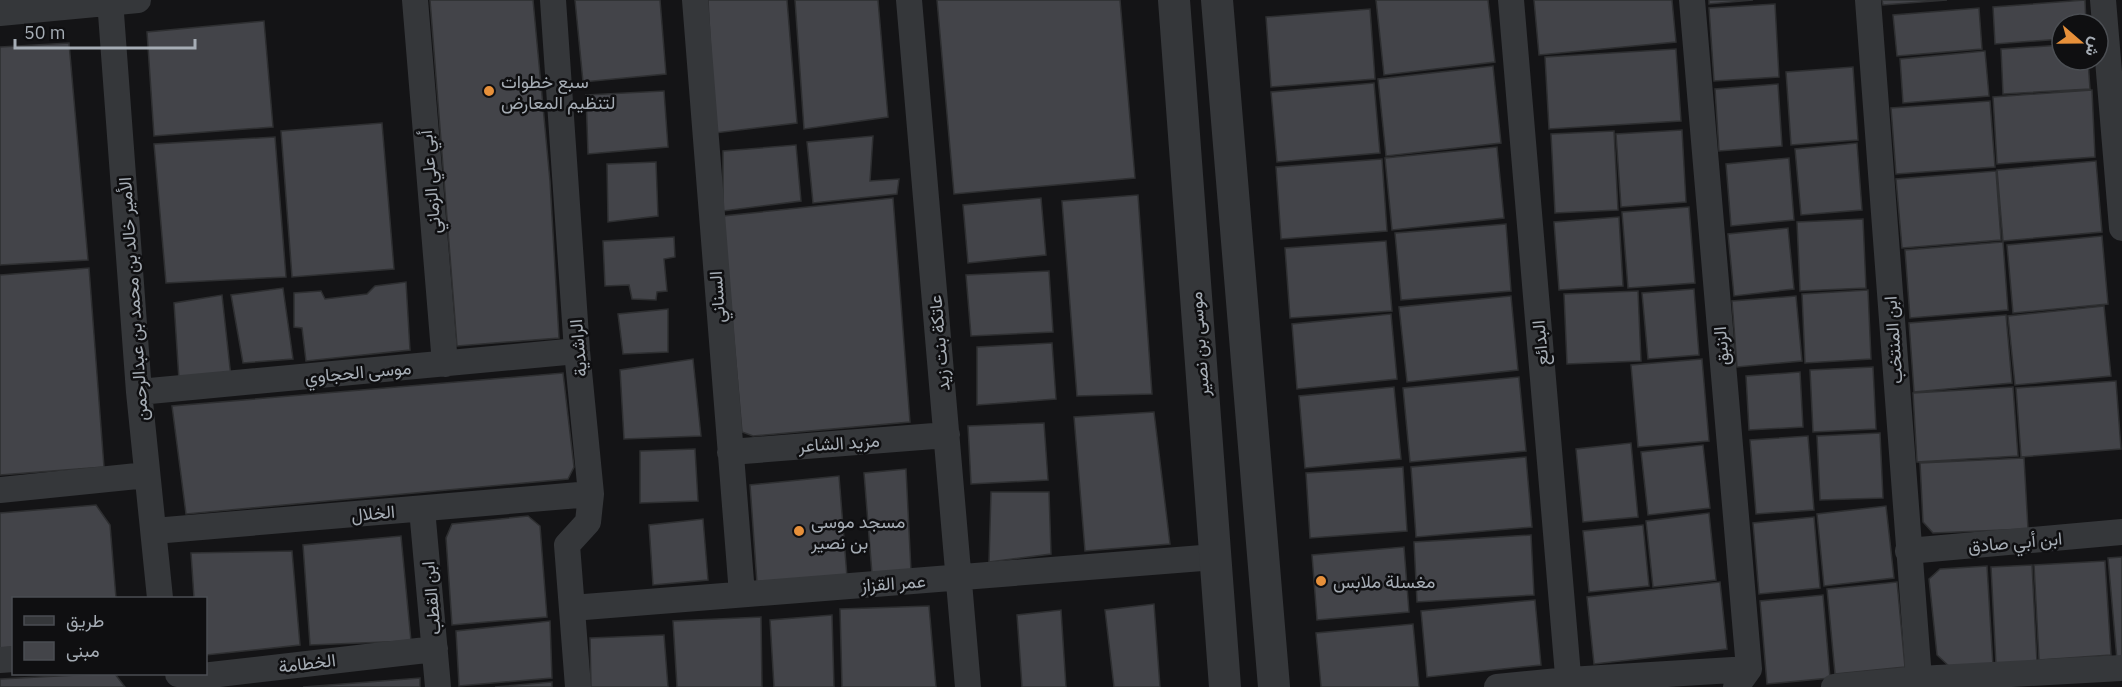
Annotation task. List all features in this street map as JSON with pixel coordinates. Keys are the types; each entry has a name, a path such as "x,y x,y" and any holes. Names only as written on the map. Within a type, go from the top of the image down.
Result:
{"street":[{"path":"0,13 138,0"},
{"name":"أبي علي الزماني","path":"415,0 445,364"},
{"name":"الراشدية","path":"553,0 578,351 591,494 588,522 567,545 578,687"},
{"name":"السناني","path":"695,0 742,594"},
{"name":"عاتكة بنت زيد","path":"909,0 968,687"},
{"name":"موسى بن نصير","path":"1174,0 1225,687"},
{"path":"1217,0 1274,687"},
{"name":"البدائع","path":"1511,0 1569,683"},
{"name":"الزنبق","path":"1692,0 1742,678"},
{"name":"ابن المنتخب","path":"1868,0 1919,679"},
{"path":"2103,0 2122,228"},
{"name":"الأمير خالد بن محمد بن عبدالرحمن","path":"110,1 140,392 160,597"},
{"name":"موسى الحجاوي","path":"140,392 578,351"},
{"name":"مزيد الشاعر","path":"730,452 947,435"},
{"path":"0,490 147,475"},
{"name":"الخلال","path":"154,531 591,494"},
{"name":"ابن القطب","path":"422,509 438,687"},
{"name":"ابن أبي صادق","path":"1908,552 2122,532"},
{"name":"عمر القزاز","path":"572,608 1215,557"},
{"name":"الخطامة","path":"190,675 202,676 435,649"},
{"path":"1834,687 1919,679 2122,668"},
{"path":"1497,687 1742,678"}],"building":[{"name":"سبع خطوات لتنظيم المعارض","path":"430,0 533,0 550,181 559,338 457,346"},
{"path":"575,0 660,0 666,74 583,82"},
{"path":"708,0 787,0 797,123 715,133"},
{"path":"795,0 878,0 888,117 804,129"},
{"path":"937,0 1120,0 1135,178 954,194"},
{"path":"1376,0 1488,0 1495,62 1384,75"},
{"path":"1534,0 1672,0 1676,42 1539,55"},
{"path":"1709,0 1753,0 1709,4"},
{"path":"1882,0 1947,0 1883,5"},
{"path":"2085,0 2086,12 2050,12 2050,40 1995,44 1993,7"},
{"path":"1775,4 1779,77 1714,81 1709,8"},
{"path":"1979,8 1982,49 1897,56 1893,15"},
{"path":"1370,9 1375,79 1271,87 1266,17"},
{"path":"264,21 273,127 154,136 147,32"},
{"path":"69,43 88,260 0,265 0,47"},
{"path":"2050,46 2050,72 2089,72 2090,89 2003,94 2001,49"},
{"path":"1676,49 1681,121 1549,129 1545,57"},
{"path":"1985,51 1989,96 1903,103 1900,59"},
{"path":"1493,66 1501,143 1386,156 1378,79"},
{"path":"1853,67 1858,140 1791,145 1786,72"},
{"path":"1374,83 1380,153 1277,162 1271,92"},
{"path":"1778,84 1782,146 1719,151 1715,89"},
{"path":"2092,90 2095,157 1997,164 1993,97"},
{"path":"664,91 668,147 588,154 586,95"},
{"path":"1990,101 1995,167 1896,174 1891,108"},
{"path":"382,123 394,269 292,277 281,131"},
{"path":"1682,130 1686,202 1621,207 1616,134"},
{"path":"1614,131 1618,210 1555,213 1551,134"},
{"path":"873,136 870,181 899,179 897,194 813,203 807,142"},
{"path":"275,137 286,277 166,283 154,144"},
{"path":"1857,143 1862,210 1801,215 1795,149"},
{"path":"796,145 801,201 723,211 723,151"},
{"path":"1497,147 1504,218 1392,230 1385,158"},
{"path":"1789,158 1794,220 1731,226 1726,164"},
{"path":"1382,159 1387,231 1281,239 1276,167"},
{"path":"2096,161 2102,232 2003,241 1997,170"},
{"path":"656,162 658,216 608,222 607,164"},
{"path":"1996,171 2001,240 1902,248 1896,179"},
{"path":"1138,195 1152,394 1077,396 1062,201"},
{"path":"893,198 910,422 753,436 742,432 723,216"},
{"path":"1041,198 1046,255 968,263 963,205"},
{"path":"1689,207 1695,283 1628,288 1622,212"},
{"path":"1619,217 1623,286 1559,290 1554,222"},
{"path":"1863,219 1866,288 1800,291 1797,222"},
{"path":"1506,224 1511,291 1401,300 1395,233"},
{"path":"1788,228 1794,289 1734,296 1728,234"},
{"path":"2102,236 2108,304 2013,313 2007,245"},
{"path":"674,237 675,257 664,259 667,291 657,292 656,300 632,299 629,285 605,286 603,241"},
{"path":"1386,241 1392,311 1290,318 1285,248"},
{"path":"2003,242 2008,310 1910,318 1905,250"},
{"path":"89,268 104,467 0,475 0,275"},
{"path":"1049,271 1053,332 971,336 966,275"},
{"path":"406,282 410,350 306,361 302,328 294,327 294,293 321,291 325,299 367,294 375,286"},
{"path":"283,288 293,359 243,363 231,295"},
{"path":"1694,289 1699,355 1648,359 1642,293"},
{"path":"1868,290 1871,359 1805,363 1802,294"},
{"path":"1638,291 1641,361 1567,364 1564,294"},
{"path":"222,295 231,377 179,380 174,303"},
{"path":"1511,296 1518,370 1407,382 1399,307"},
{"path":"1796,296 1802,361 1737,367 1732,301"},
{"path":"2104,306 2111,376 2015,385 2008,316"},
{"path":"668,309 668,352 623,354 618,314"},
{"path":"1391,314 1397,379 1297,389 1292,324"},
{"path":"2006,315 2012,383 1914,392 1909,323"},
{"path":"1052,343 1056,399 977,405 977,347"},
{"path":"693,359 701,436 624,439 620,370"},
{"path":"1702,359 1709,441 1638,447 1631,365"},
{"path":"1873,367 1876,429 1813,432 1810,370"},
{"path":"1800,372 1803,427 1749,430 1746,376"},
{"path":"563,373 574,467 568,479 186,514 172,406"},
{"path":"1519,377 1526,451 1410,462 1403,388"},
{"path":"2116,381 2121,449 2021,457 2016,388"},
{"path":"1394,387 1401,459 1305,468 1299,396"},
{"path":"2013,387 2018,456 1917,462 1913,393"},
{"path":"1154,412 1170,544 1085,551 1074,417"},
{"path":"1044,423 1048,480 971,484 968,426"},
{"path":"1880,433 1883,498 1820,500 1817,436"},
{"path":"1808,436 1814,510 1756,514 1750,440"},
{"path":"1631,443 1638,517 1583,522 1576,449"},
{"path":"1703,445 1710,508 1648,515 1641,452"},
{"path":"695,449 698,501 640,503 640,451"},
{"path":"1526,457 1532,527 1416,537 1411,467"},
{"path":"2024,458 2028,529 1933,533 1923,522 1920,463"},
{"path":"1403,467 1407,531 1310,538 1306,473"},
{"path":"906,469 911,571 872,574 864,473"},
{"name":"مسجد موسى بن نصير","path":"839,476 847,577 757,583 750,485"},
{"path":"991,492 1049,492 1051,554 989,562"},
{"path":"96,505 110,525 116,597 12,597 12,647 0,648 0,513"},
{"path":"1886,506 1894,578 1824,586 1817,514"},
{"path":"1709,513 1716,580 1653,587 1646,521"},
{"path":"528,516 540,526 547,617 452,625 446,538 452,524"},
{"path":"1814,517 1820,588 1759,594 1753,523"},
{"path":"703,519 708,580 653,585 649,525"},
{"path":"1643,525 1649,586 1589,592 1583,531"},
{"path":"1531,535 1534,595 1417,602 1414,542"},
{"path":"401,536 411,641 310,645 303,545"},
{"path":"1404,547 1409,612 1317,620 1312,555"},
{"path":"292,551 300,645 207,655 207,597 194,597 191,553"},
{"path":"2122,557 2122,659 2117,660 2108,558"},
{"path":"2105,561 2111,655 2039,660 2034,565"},
{"path":"2032,565 2037,663 1996,665 1991,567"},
{"path":"1987,566 1993,666 1951,668 1937,655 1929,579 1940,569"},
{"path":"1720,582 1727,649 1594,664 1587,597"},
{"path":"1897,582 1905,667 1835,674 1827,589"},
{"path":"1823,595 1830,678 1767,684 1760,601"},
{"path":"1535,600 1541,665 1427,677 1421,611"},
{"path":"1154,604 1160,687 1114,687 1105,610"},
{"path":"929,606 936,687 842,687 840,609"},
{"path":"1061,610 1066,687 1022,687 1017,615"},
{"path":"832,615 834,687 774,687 770,620"},
{"path":"761,617 762,687 677,687 673,621"},
{"path":"550,621 552,678 459,686 456,631"},
{"path":"1413,624 1419,687 1321,687 1316,633"},
{"path":"664,635 668,687 591,687 590,638"},
{"path":"116,675 125,687 0,687 0,679"},
{"path":"420,678 420,687 303,687"},
{"path":"552,682 552,687 495,687"}],"place":[{"name":"سبع خطوات لتنظيم المعارض","path":"489,91"},
{"name":"مسجد موسى بن نصير","path":"799,531"},
{"name":"مغسلة ملابس","path":"1321,581"}]}
